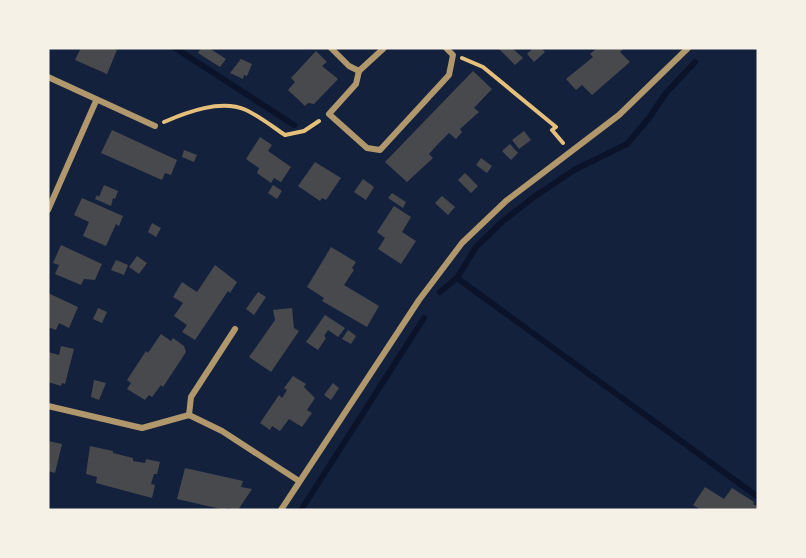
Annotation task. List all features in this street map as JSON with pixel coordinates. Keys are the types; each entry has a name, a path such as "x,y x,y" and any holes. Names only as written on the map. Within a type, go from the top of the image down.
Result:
{"street":[{"path":"331,48 349,66 359,71"},
{"path":"384,48 359,71 356,84 329,114 367,148 380,150 449,75 453,55 446,48"},
{"path":"281,510 448,259 506,201 619,115 688,48"},
{"path":"48,77 155,126"},
{"path":"48,210 96,100"},
{"path":"189,415 191,397 235,330"},
{"path":"48,405 142,428 189,415 222,431 299,481"}],"path":[{"path":"453,55 483,67 556,126 552,130 570,152"},
{"path":"155,126 187,112 216,106 245,109 285,135 304,131 329,114"}],"building":[{"path":"81,48 117,50 107,74 75,60"},
{"path":"201,48 209,48 226,59 220,67 198,53"},
{"path":"498,48 512,48 523,58 515,65"},
{"path":"533,48 541,48 545,52 534,62 527,54"},
{"path":"597,48 624,48 620,52 630,62 592,95 582,85 576,90 566,79 593,57 590,54"},
{"path":"316,51 327,62 322,66 338,79 314,104 308,103 305,106 288,90 295,82 291,78"},
{"path":"241,59 252,64 247,76 244,75 243,79 230,73"},
{"path":"473,71 492,89 474,108 479,112 460,129 462,132 456,139 449,133 429,154 433,158 407,182 385,162"},
{"path":"112,130 177,160 171,175 165,173 162,180 101,153"},
{"path":"524,131 531,140 519,149 512,140"},
{"path":"260,137 272,145 268,151 291,167 281,182 274,178 271,183 257,173 259,168 246,159"},
{"path":"510,144 518,153 511,160 502,151"},
{"path":"184,150 197,155 194,162 182,157"},
{"path":"481,158 492,166 487,173 476,165"},
{"path":"315,162 341,178 326,200 322,198 320,201 298,186"},
{"path":"465,173 478,186 471,193 458,180"},
{"path":"363,179 374,187 366,200 354,192"},
{"path":"104,185 118,191 111,206 95,199 97,195 99,197"},
{"path":"273,185 282,191 277,199 268,193"},
{"path":"392,193 406,202 403,208 388,198"},
{"path":"442,196 455,207 448,215 435,203"},
{"path":"82,198 123,216 119,226 116,224 106,246 83,236 89,222 74,215"},
{"path":"394,206 411,217 402,232 416,241 401,264 378,249 385,238 377,232"},
{"path":"152,223 161,228 156,237 148,232"},
{"path":"61,245 102,264 95,280 84,279 81,285 55,274 59,265 53,263"},
{"path":"331,247 356,262 352,268 354,270 344,285 379,306 367,327 322,301 324,298 307,287"},
{"path":"137,256 147,263 139,274 129,267"},
{"path":"116,260 128,265 124,275 111,270"},
{"path":"215,265 237,282 230,293 228,291 195,340 182,332 187,325 174,316 183,303 173,297 182,282 197,292"},
{"path":"258,292 266,297 254,315 246,309"},
{"path":"48,293 78,307 69,328 59,323 56,330 48,327"},
{"path":"98,308 107,312 102,323 93,319"},
{"path":"292,308 294,328 299,331 271,372 249,357 275,320 273,310"},
{"path":"325,315 345,328 338,337 328,330 318,350 306,342"},
{"path":"348,330 356,336 351,344 342,339"},
{"path":"161,334 171,341 173,338 184,346 186,352 163,387 161,385 152,397 149,395 145,400 127,389 131,383 127,380 146,351 148,353"},
{"path":"61,346 74,349 65,384 62,383 61,386 48,382 48,352 59,355"},
{"path":"293,376 306,384 304,387 315,398 307,410 312,413 302,427 289,419 280,431 272,426 270,430 260,423 279,395 282,398 287,390 284,388"},
{"path":"94,380 106,383 99,400 91,397"},
{"path":"333,383 339,388 331,400 324,395"},
{"path":"48,441 62,444 55,473 48,471"},
{"path":"90,446 113,451 113,453 133,458 133,461 145,463 146,459 160,462 151,484 155,485 152,498 96,483 97,477 86,474"},
{"path":"185,468 243,481 241,487 252,489 238,510 227,508 225,510 177,499"},
{"path":"705,487 724,499 732,488 754,502 758,510 701,510 693,505"}],"waterway":[{"path":"175,48 294,125"},
{"path":"457,278 476,247 503,221 574,170 627,144 666,93 695,62"},
{"path":"440,292 457,278 758,497"},
{"path":"301,510 424,318"}]}
